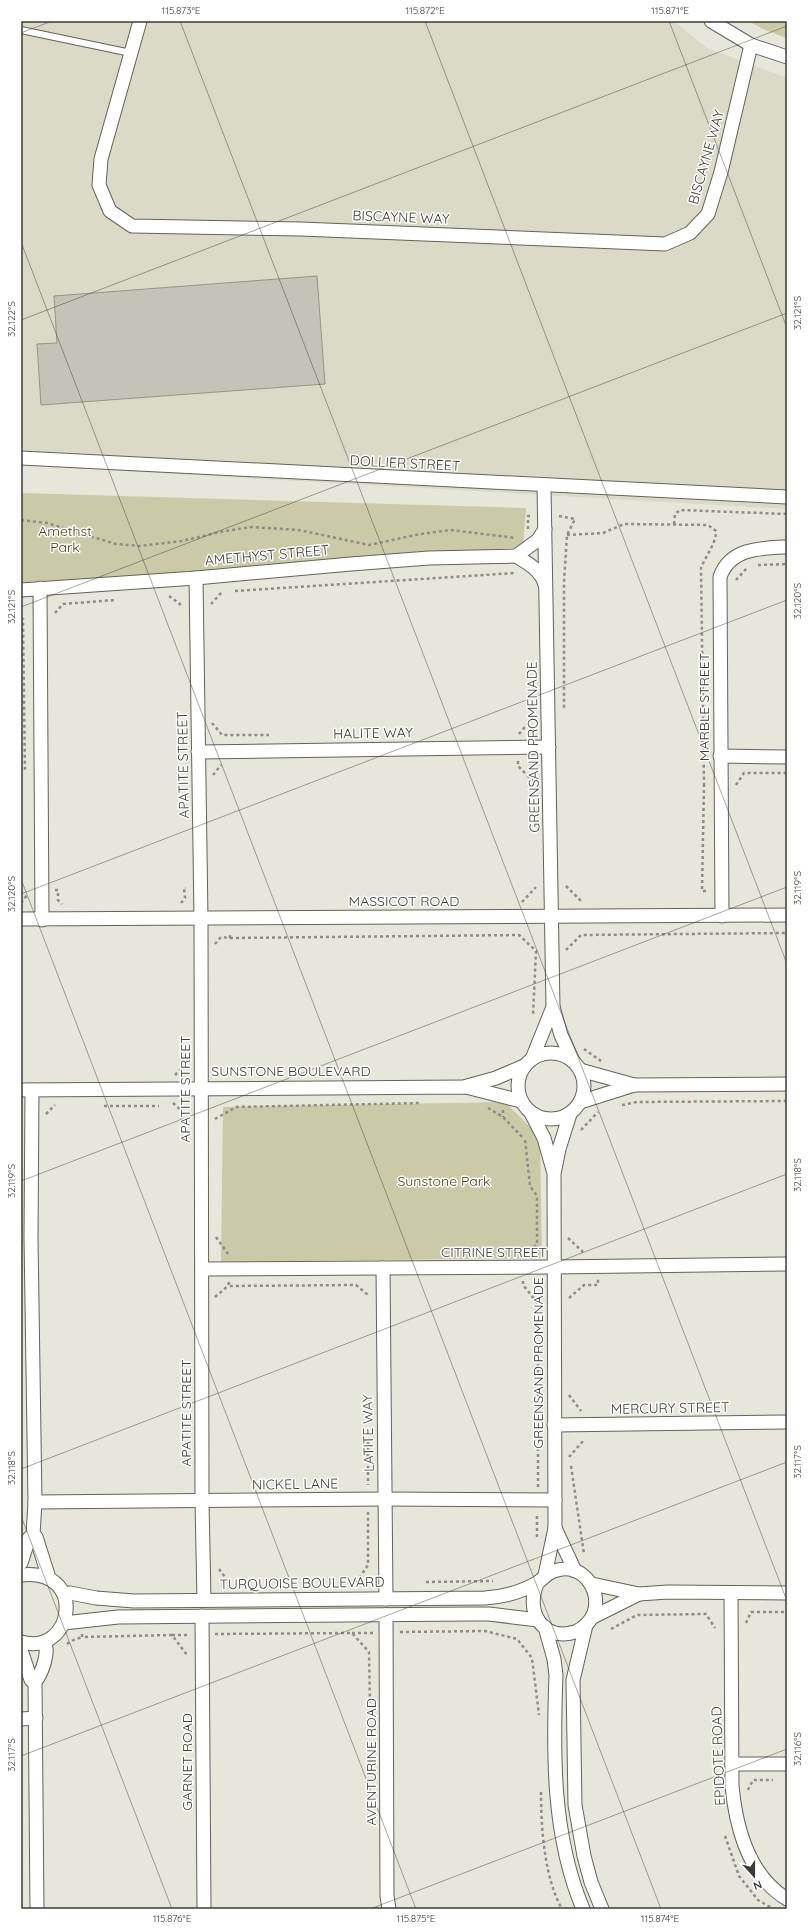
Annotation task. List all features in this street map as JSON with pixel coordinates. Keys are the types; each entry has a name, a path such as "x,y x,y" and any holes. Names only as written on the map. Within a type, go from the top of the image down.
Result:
{"street":[{"name":"BISCAYNE WAY","path":"140,21 101,159 99,184 110,211 132,226 301,229 665,244 690,233 708,214 721,172 751,45"},
{"path":"711,21 751,45 787,57"},
{"name":"DOLLIER STREET","path":"21,458 787,498"},
{"name":"GREENSAND PROMENADE","path":"544,486 553,1007 561,1035 577,1066"},
{"path":"545,529 538,540 516,556 530,564 540,574 544,581 546,593"},
{"name":"MARBLE STREET","path":"722,916 720,581 723,569 736,555 756,549 787,547"},
{"name":"AMETHYST STREET","path":"21,590 196,578 406,560 516,556"},
{"name":"APATITE STREET","path":"196,578 201,918 202,1501 204,1600"},
{"path":"40,588 42,920"},
{"name":"HALITE WAY","path":"198,752 549,747"},
{"path":"720,756 787,757"},
{"name":"MASSICOT ROAD","path":"21,920 787,915"},
{"name":"GREENSAND PROMENADE","path":"528,1062 553,1007"},
{"path":"577,1066 584,1080 584,1091 580,1102 570,1114 552,1119 541,1118 531,1113 521,1101 518,1083 528,1062 542,1054 553,1053 564,1055 577,1066 601,1076 634,1085 787,1084"},
{"name":"SUNSTONE BOULEVARD","path":"466,1087 496,1078 528,1062"},
{"path":"580,1102 634,1085"},
{"name":"SUNSTONE BOULEVARD","path":"27,1090 466,1087 521,1101"},
{"path":"27,1090 26,1238 30,1511 33,1535 36,1537 48,1578"},
{"name":"GREENSAND PROMENADE","path":"531,1113 544,1138 554,1174"},
{"name":"GREENSAND PROMENADE","path":"542,1579 555,1528 554,1174 562,1137 570,1114"},
{"name":"CITRINE STREET","path":"202,1269 598,1267 787,1264"},
{"name":"LATITE WAY","path":"383,1268 386,1599"},
{"name":"MERCURY STREET","path":"554,1425 787,1422"},
{"name":"NICKEL LANE","path":"30,1511 202,1501 385,1498 555,1500"},
{"name":"GREENSAND PROMENADE","path":"555,1528 575,1571"},
{"path":"21,1563 28,1538 33,1535"},
{"path":"583,1909 570,1875 560,1830 556,1783 556,1675 554,1659 541,1624 533,1611 532,1601 533,1591 542,1579 554,1570 564,1569 575,1571 584,1576 592,1584 596,1600 574,1673 575,1806 590,1882 602,1909"},
{"path":"21,1575 35,1574 48,1578 58,1585 64,1594 67,1605 67,1614 59,1631 44,1642 21,1645 31,1680 35,1682"},
{"name":"TURQUOISE BOULEVARD","path":"64,1594 70,1593 96,1598 134,1601 498,1597 519,1591 542,1579"},
{"path":"592,1584 639,1594 668,1592 787,1594"},
{"path":"64,1623 118,1617 489,1614 541,1624 554,1632 565,1634 576,1631 589,1621 639,1594"},
{"name":"EPIDOTE ROAD","path":"731,1594 732,1786 736,1817 754,1866 768,1886 787,1899"},
{"name":"AVENTURINE ROAD","path":"386,1615 387,1896 389,1909"},
{"name":"GARNET ROAD","path":"202,1616 204,1909"},
{"path":"37,1909 35,1682 38,1678 47,1652 44,1642"},
{"path":"21,1719 36,1718"},
{"path":"732,1764 787,1764"}],"lane":[{"path":"21,30 131,53"}],"path":[{"path":"674,524 675,514 680,510 787,514"},
{"path":"21,520 47,523 116,544 139,546 182,541 220,532 251,527 299,530 369,544 420,534 451,530 518,538"},
{"path":"564,717 564,582 567,535 603,533 624,524 708,524 716,531 716,540 706,554 702,568 704,784"},
{"path":"757,565 787,564"},
{"path":"702,580 734,582 749,566"},
{"path":"211,609 211,604 221,592 516,572"},
{"path":"163,596 171,596 180,604 180,609"},
{"path":"53,615 64,604 117,600"},
{"path":"21,618 23,619 25,779"},
{"path":"23,636 40,636"},
{"path":"536,714 518,734 518,766 538,786"},
{"path":"210,720 222,735 276,735"},
{"path":"533,1021 536,951 519,935 518,907 536,888 536,881"},
{"path":"564,885 582,903 581,935 565,952"},
{"path":"21,903 27,897 26,890"},
{"path":"581,935 787,933"},
{"path":"230,938 519,935"},
{"path":"582,1048 601,1060 601,1076"},
{"path":"562,1137 576,1136 600,1110 600,1095"},
{"path":"502,1096 503,1117"},
{"path":"615,1107 638,1102 787,1100"},
{"path":"211,1122 236,1107 424,1103"},
{"path":"485,1106 503,1117 524,1139 530,1186 538,1196 537,1245 519,1254"},
{"path":"524,1139 544,1138"},
{"path":"567,1237 585,1254"},
{"path":"568,1299 584,1285 598,1285 598,1267"},
{"path":"229,1269 228,1286 356,1285 368,1296"},
{"path":"568,1393 582,1412 589,1410"},
{"path":"585,1559 569,1457 583,1440 596,1440 596,1425"},
{"path":"356,1583 368,1565 368,1436"},
{"path":"611,1629 637,1615 706,1614 715,1628"},
{"path":"82,1630 82,1637 486,1630 517,1639 532,1658 539,1722"},
{"path":"352,1633 369,1652 370,1714"},
{"path":"172,1635 187,1654 187,1662"},
{"path":"540,1786 541,1834 556,1898 562,1909"}],"shaded area":[{"path":"21,21 674,21 707,48 787,78 787,509 21,465"}],"green space":[{"path":"748,21 787,21 787,38 765,30"},
{"name":"Amethst Park","path":"21,493 526,508 523,547 21,587"},
{"name":"Sunstone Park","path":"505,1102 540,1137 542,1258 221,1262 223,1107"}],"building":[{"path":"317,276 325,384 41,405 37,344 57,343 54,296"}]}
